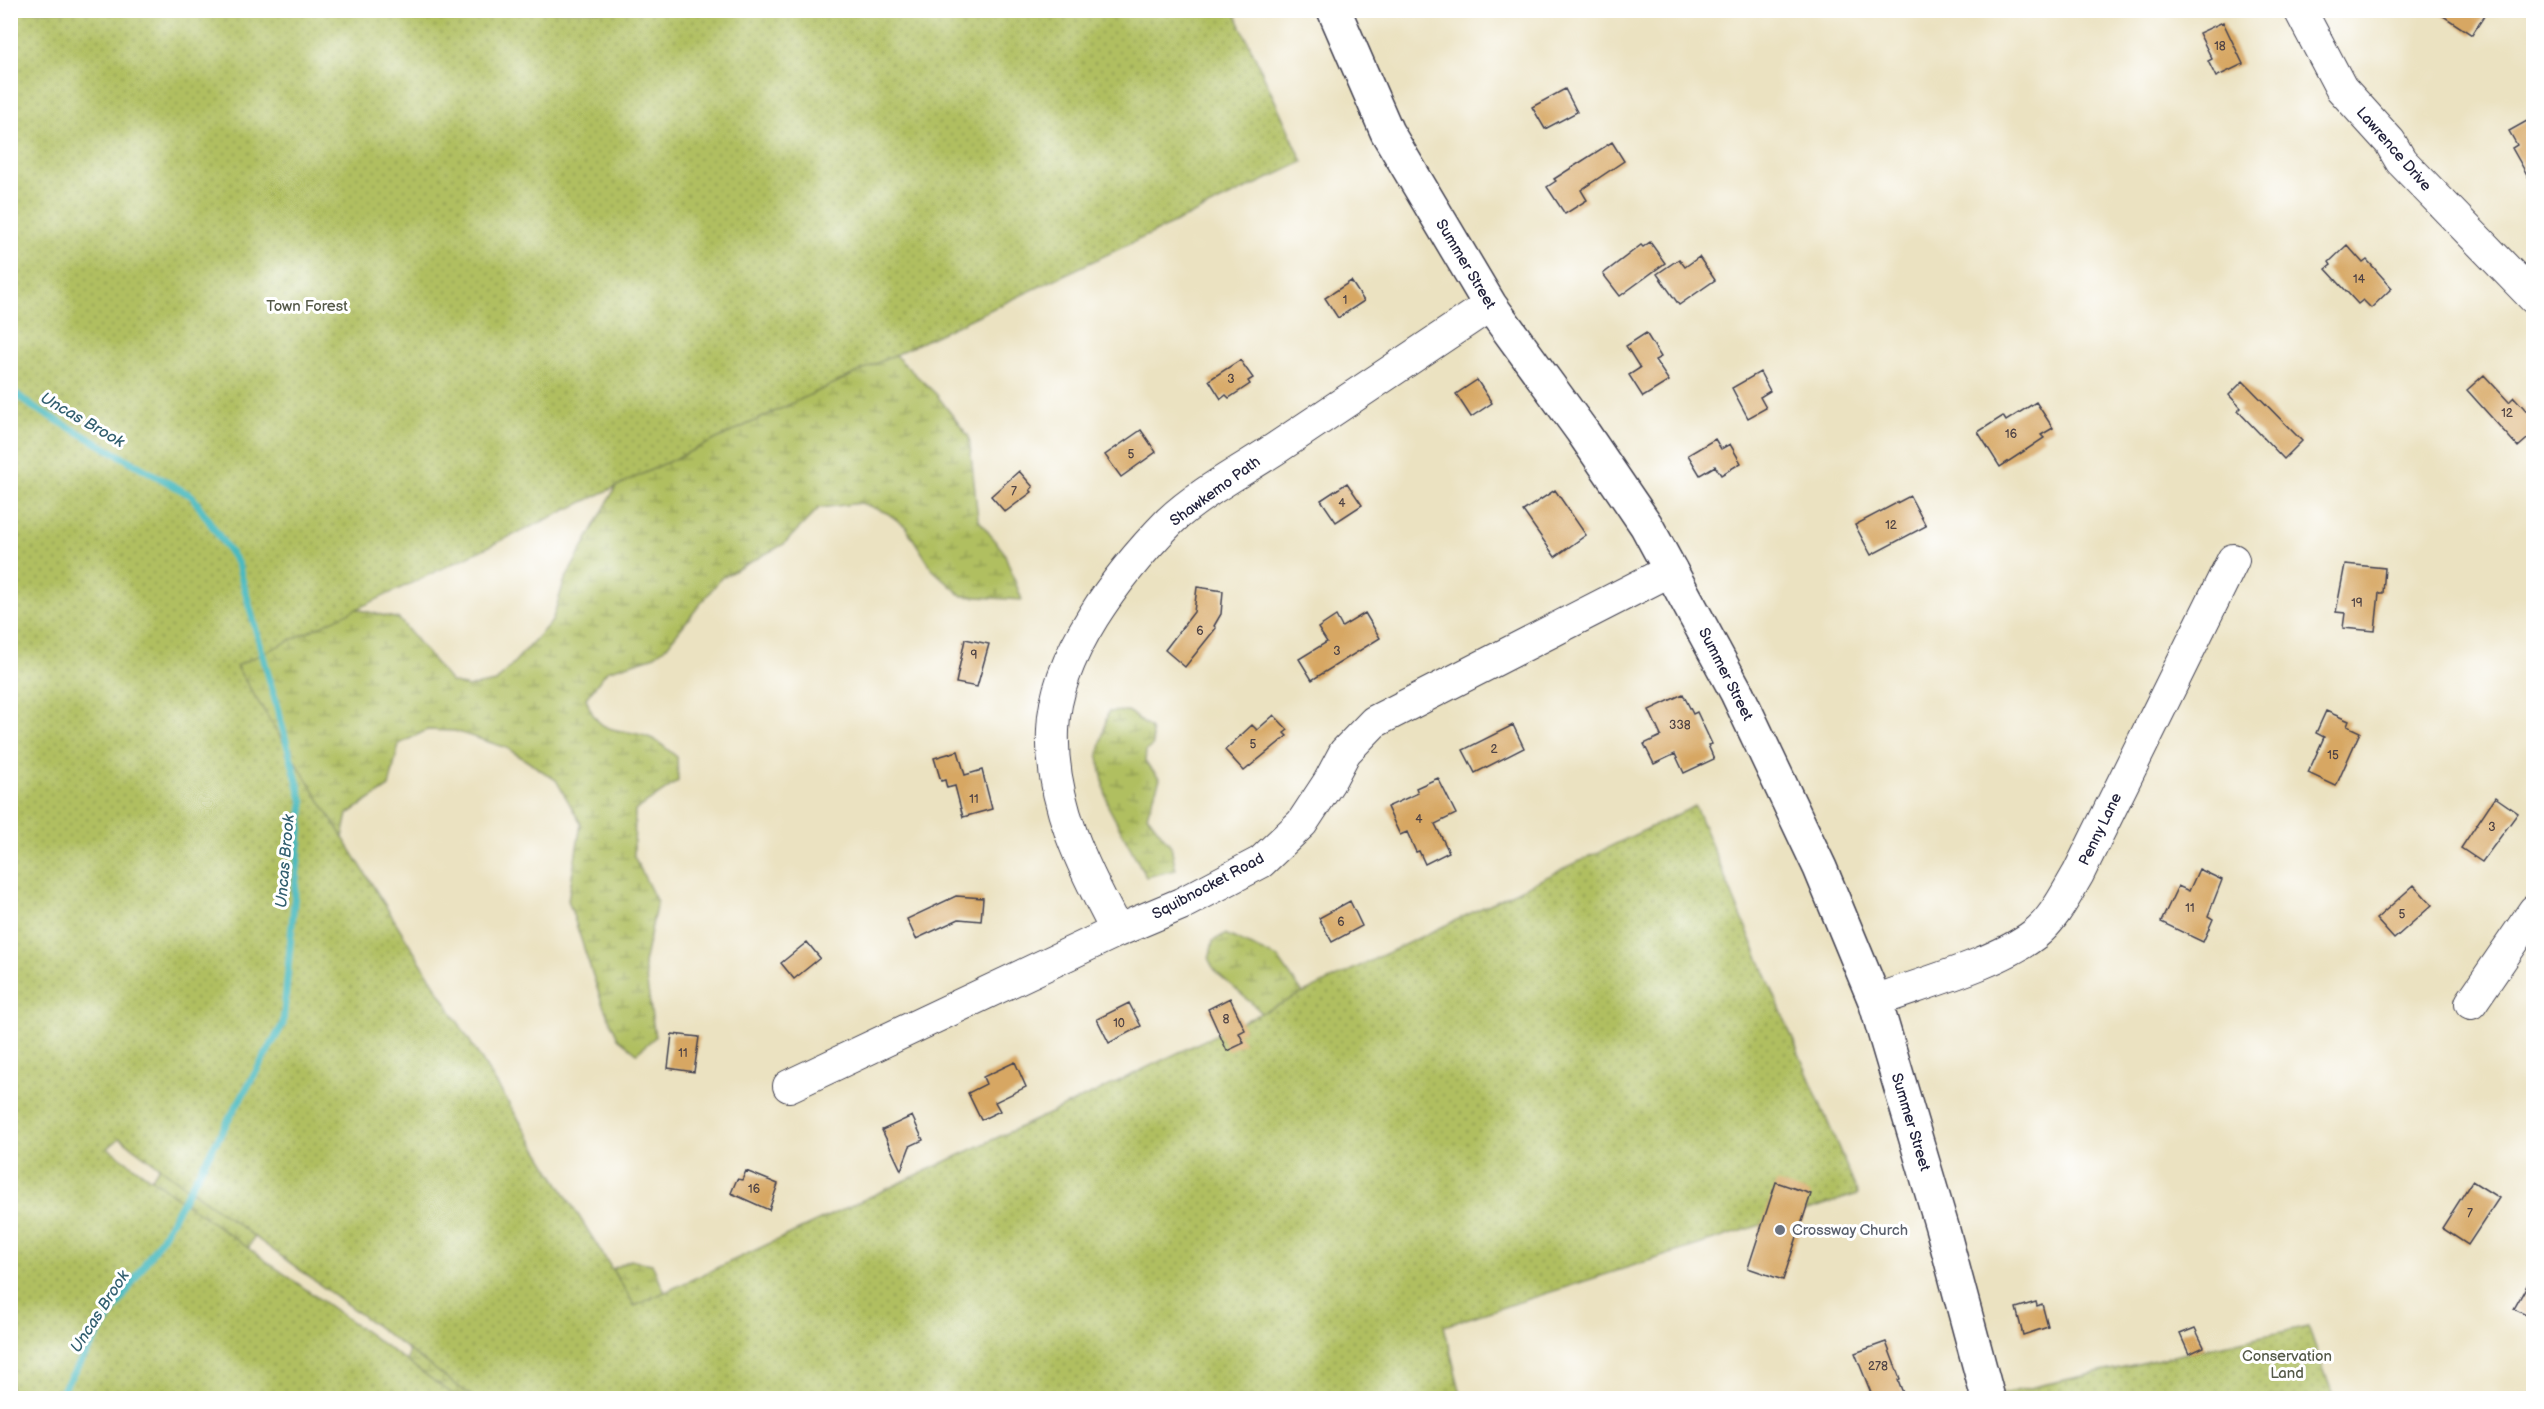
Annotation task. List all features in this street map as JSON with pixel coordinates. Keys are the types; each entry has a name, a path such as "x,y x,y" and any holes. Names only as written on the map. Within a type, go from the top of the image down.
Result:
{"main road":[{"name":"Summer Street","path":"1334,10 1387,132 1490,305 1582,431 1646,525 1737,693 1820,868 1875,1001 1942,1227 1988,1398"}],"street":[{"name":"Lawrence Drive","path":"2300,10 2341,88 2390,142 2401,161 2534,298"},
{"name":"Shawkemo Path","path":"1117,931 1085,871 1068,827 1056,780 1053,730 1061,687 1079,639 1125,572 1172,519 1490,305"},
{"name":"Penny Lane","path":"1875,1001 2010,950 2037,933 2059,907 2078,874 2233,560"},
{"name":"Squibnocket Road","path":"789,1086 1117,931 1180,904 1261,862 1302,822 1329,782 1345,752 1374,722 1671,570"},
{"path":"2471,1004 2534,911"}],"green space":[{"name":"Town Forest","path":"10,11 1234,11 1303,162 236,666 635,1306 1100,1090 1695,806 1858,1194 1444,1326 1462,1398 474,1398 120,1138 108,1148 458,1398 11,1398"},
{"path":"883,344 936,394 969,437 978,519 1004,552 1022,600 962,596 933,570 905,526 887,513 861,503 819,508 784,544 721,578 667,646 652,657 607,671 586,698 591,712 598,721 613,729 653,739 677,757 678,781 635,811 634,856 657,902 644,964 655,1037 637,1053 618,1038 602,1003 568,900 581,824 556,780 507,748 455,731 427,730 399,744 389,787 348,814 337,866 595,1278 630,1260 652,1264 667,1297 742,1398 272,1398 406,1369 410,1339 268,1207 233,1281 10,1079 150,1181 164,1158 203,657 340,599 360,610 399,619 451,682 468,687 496,682 552,621 564,582 619,481"},
{"path":"1128,711 1151,729 1153,745 1146,751 1145,762 1160,779 1147,815 1171,846 1176,870 1146,877 1108,806 1098,756 1108,712"},
{"path":"1225,934 1278,958 1325,1025 1283,1054 1258,1009 1215,971 1209,960 1213,941"},
{"name":"Conservation Land","path":"2308,1326 2334,1398 1984,1398"}],"building":[{"path":"2434,10 2488,10 2472,35"},
{"path":"2223,22 2243,64 2216,77 2208,61 2212,59 2199,33"},
{"path":"1565,89 1577,112 1545,129 1532,107"},
{"path":"2534,117 2534,187 2512,148 2517,145 2509,131"},
{"path":"1612,142 1624,161 1581,190 1587,200 1565,214 1547,187 1556,181 1554,179"},
{"path":"1650,242 1665,263 1620,296 1603,274 1641,245 1643,247"},
{"path":"2347,245 2363,263 2367,260 2392,288 2371,308 2363,300 2358,304 2326,269 2331,265 2329,262"},
{"path":"1699,257 1715,280 1679,305 1657,274 1679,259 1685,267"},
{"path":"1351,281 1364,301 1338,318 1325,298"},
{"path":"1646,333 1661,357 1655,360 1669,381 1643,397 1629,375 1640,368 1626,346"},
{"path":"1240,360 1253,378 1248,381 1250,384 1229,398 1226,395 1221,399 1209,380"},
{"path":"1760,372 1770,391 1760,397 1766,408 1748,418 1732,388"},
{"path":"2484,375 2509,402 2514,397 2534,419 2534,433 2518,447 2467,390"},
{"path":"1477,380 1492,403 1471,417 1456,394"},
{"path":"2243,381 2302,441 2284,459 2238,411 2241,408 2229,395"},
{"path":"2036,402 2053,428 2041,435 2044,438 2000,467 1978,432 2003,416 2006,421"},
{"path":"1141,430 1156,452 1121,477 1105,455"},
{"path":"1715,439 1721,449 1730,444 1741,463 1721,475 1715,466 1700,475 1688,455"},
{"path":"1019,471 1033,487 1030,490 1032,492 1005,512 991,496"},
{"path":"1347,483 1362,505 1336,522 1321,500"},
{"path":"1555,490 1586,535 1555,557 1523,511"},
{"path":"1910,496 1926,526 1871,555 1855,525"},
{"path":"2345,564 2385,568 2383,593 2379,593 2375,631 2343,628 2345,613 2336,612"},
{"path":"1197,587 1223,591 1221,614 1214,626 1216,628 1185,667 1165,650 1194,612"},
{"path":"1365,613 1380,638 1312,680 1299,659 1327,642 1318,628 1336,616 1342,627"},
{"path":"965,639 989,644 977,687 956,683"},
{"path":"1683,694 1693,714 1697,712 1712,744 1708,745 1714,759 1684,773 1675,754 1654,764 1644,744 1661,736 1649,710"},
{"path":"2326,711 2349,721 2347,726 2360,732 2336,786 2308,773 2324,737 2316,733"},
{"path":"1274,715 1288,730 1284,733 1287,736 1244,771 1225,750 1252,725 1257,730"},
{"path":"1513,725 1524,748 1475,773 1463,750"},
{"path":"958,751 965,775 982,770 992,809 963,817 955,786 947,788 945,780 941,781 934,758"},
{"path":"1438,778 1456,814 1435,824 1449,852 1425,864 1419,851 1416,852 1407,832 1400,835 1387,807 1418,793 1416,788"},
{"path":"2495,797 2518,813 2482,862 2461,848"},
{"path":"2199,869 2222,880 2208,916 2213,919 2203,942 2161,922 2178,886 2189,891"},
{"path":"2414,885 2432,905 2394,939 2376,919"},
{"path":"956,896 983,898 981,921 959,919 916,939 907,919"},
{"path":"1350,901 1362,926 1332,942 1319,918"},
{"path":"807,942 820,958 794,979 781,963"},
{"path":"1230,998 1245,1030 1239,1033 1244,1043 1227,1051 1208,1009"},
{"path":"1129,1003 1141,1026 1109,1043 1097,1019"},
{"path":"672,1034 699,1037 694,1072 668,1068"},
{"path":"1015,1062 1026,1087 995,1102 1000,1111 981,1120 968,1093 986,1084 983,1077"},
{"path":"912,1116 923,1140 910,1146 901,1170 882,1130"},
{"path":"746,1171 778,1184 769,1210 731,1193 737,1179 742,1180"},
{"path":"2472,1181 2499,1198 2468,1245 2442,1228"},
{"name":"Crossway Church","path":"1776,1182 1811,1194 1783,1280 1748,1268"},
{"path":"2534,1273 2534,1319 2514,1309"},
{"path":"2036,1302 2037,1306 2042,1304 2048,1327 2023,1335 2016,1308"},
{"path":"2195,1328 2204,1347 2189,1354 2180,1334"},
{"path":"1886,1342 1905,1398 1873,1398 1855,1353"}],"waterway":[{"name":"Uncas Brook","path":"10,389 33,407 192,496 238,564 303,803 283,1024 161,1239 57,1398"}],"place":[{"name":"Crossway Church","path":"1780,1230"}]}
